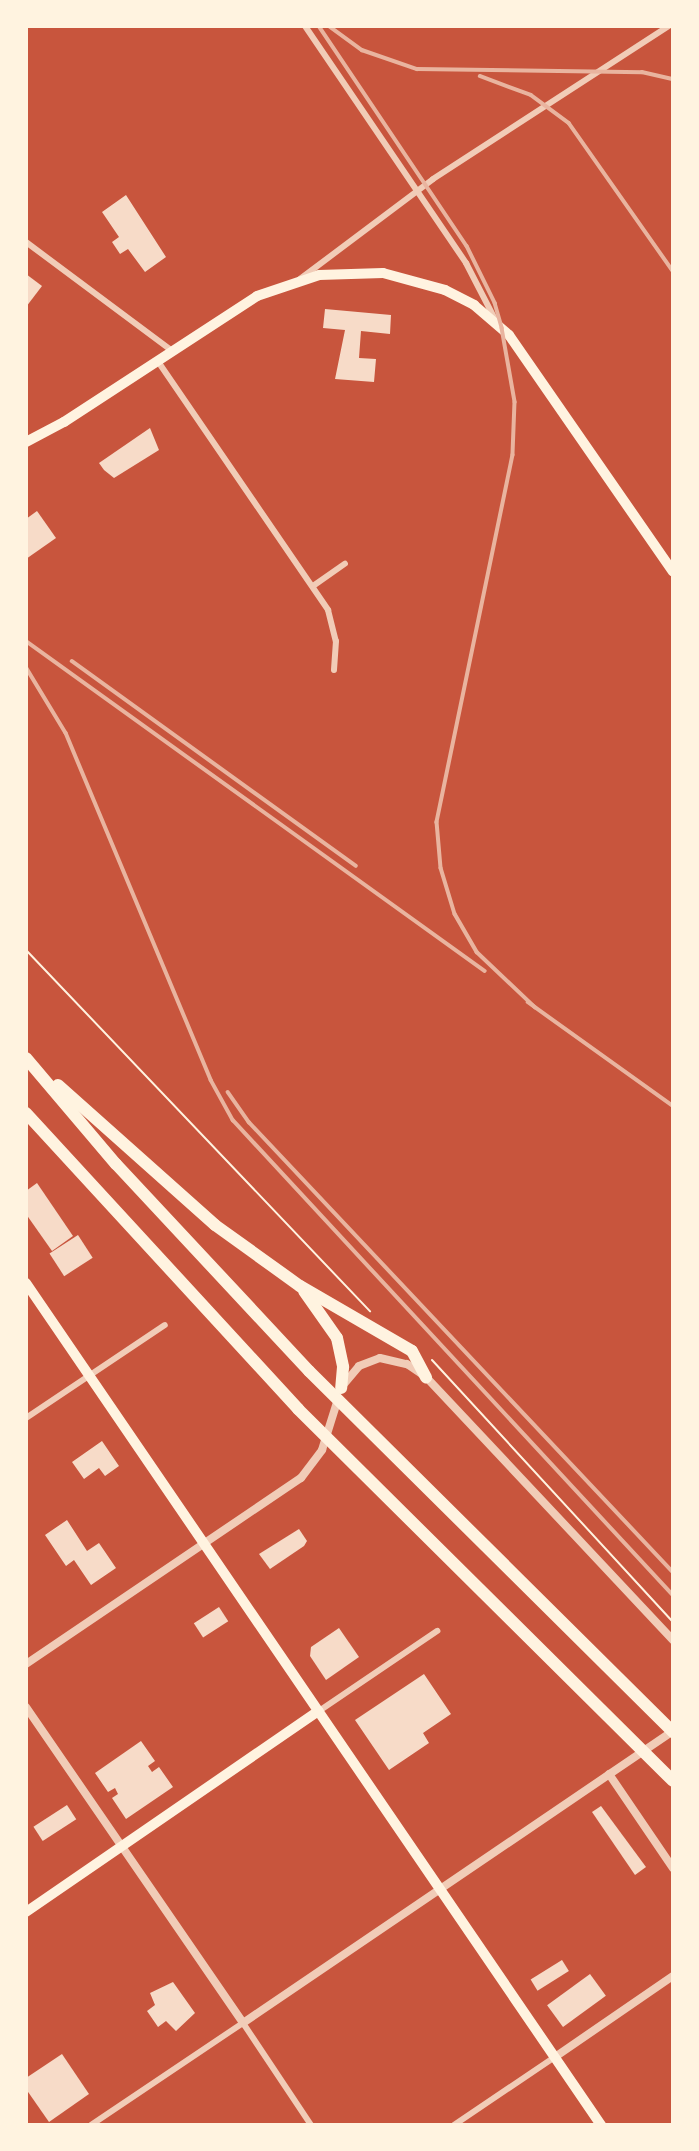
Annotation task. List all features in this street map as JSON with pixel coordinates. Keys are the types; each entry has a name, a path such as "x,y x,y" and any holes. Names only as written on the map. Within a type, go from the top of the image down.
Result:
{"highway":[{"path":"26,1058 183,1198 300,1286 412,1351 426,1377"},
{"path":"26,1058 134,1184 309,1371 673,1732"},
{"path":"26,1113 298,1409 673,1781"},
{"path":"300,1286 337,1338 343,1367 341,1388"}],"main road":[{"path":"26,442 244,303 298,280 362,272 425,282 474,305 498,324 531,363 673,572"},
{"path":"26,1283 601,2125"},
{"path":"26,1912 319,1711"}],"street":[{"path":"304,26 466,263 498,324"},
{"path":"298,280 417,192 669,26"},
{"path":"26,243 171,350"},
{"path":"157,360 313,586 334,624 334,670"},
{"path":"313,586 345,564"},
{"path":"26,1418 165,1325"},
{"path":"26,1664 301,1478 322,1450 341,1388 359,1366 380,1358 407,1364 426,1377 673,1640"},
{"path":"319,1711 437,1631"},
{"path":"26,1707 311,2125"},
{"path":"91,2125 673,1732"},
{"path":"609,1774 673,1868"},
{"path":"454,2125 673,1976"}],"path":[{"path":"26,950 347,1292 378,1318"},
{"path":"432,1359 673,1622"}],"building":[{"path":"126,195 166,257 145,272 128,249 120,254 112,242 119,237 102,212"},
{"path":"26,274 42,286 26,307"},
{"path":"325,309 391,315 390,334 361,331 359,358 376,359 374,382 335,379 345,330 323,328"},
{"path":"150,428 159,450 114,478 104,470 99,463"},
{"path":"37,511 56,538 26,559 26,519"},
{"path":"37,1183 73,1236 52,1251 26,1214 26,1191"},
{"path":"78,1235 93,1258 64,1276 49,1254"},
{"path":"102,1441 119,1466 105,1476 99,1468 84,1479 72,1462"},
{"path":"67,1520 87,1551 99,1543 116,1568 91,1585 74,1560 66,1566 45,1535"},
{"path":"299,1529 307,1541 304,1546 270,1569 259,1554"},
{"path":"219,1607 228,1621 203,1638 194,1623"},
{"path":"339,1628 359,1657 326,1680 310,1656 311,1647"},
{"path":"424,1674 451,1714 423,1733 429,1743 389,1770 355,1720"},
{"path":"141,1741 155,1761 148,1766 152,1772 159,1767 173,1787 126,1819 112,1798 118,1794 115,1788 108,1792 95,1773"},
{"path":"67,1805 76,1819 43,1841 33,1827"},
{"path":"601,1806 646,1867 635,1875 592,1812"},
{"path":"562,1960 569,1971 538,1991 531,1980"},
{"path":"590,1974 606,1996 563,2027 547,2005"},
{"path":"173,1982 195,2013 176,2031 166,2021 158,2027 147,2011 155,2005 150,1993"},
{"path":"62,2054 89,2094 49,2122 26,2089 26,2078"}],"railway":[{"path":"319,26 467,246 495,303 502,328 515,402 513,455 437,822 441,868 455,914 477,952 535,1007"},
{"path":"329,26 362,50 417,69 642,72 673,79"},
{"path":"480,76 531,95 569,123 673,271"},
{"path":"26,641 485,971"},
{"path":"72,661 356,866"},
{"path":"26,667 66,733 211,1080 233,1120 673,1595"},
{"path":"528,1002 673,1106"},
{"path":"228,1092 249,1122 673,1572"}]}
